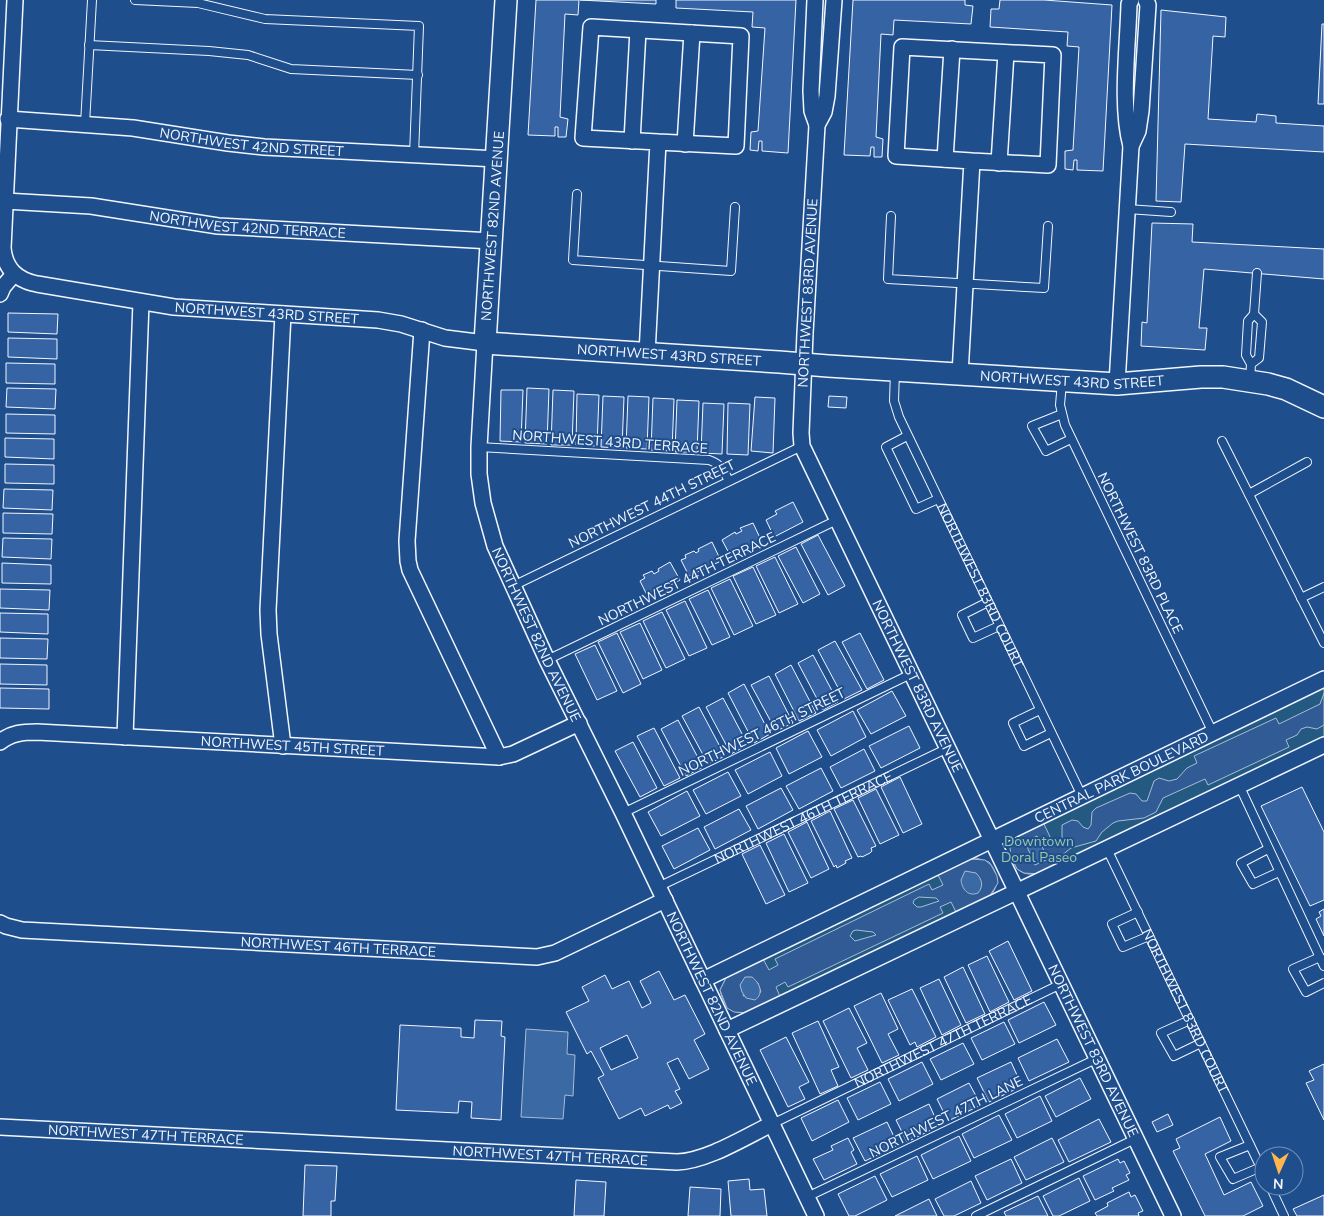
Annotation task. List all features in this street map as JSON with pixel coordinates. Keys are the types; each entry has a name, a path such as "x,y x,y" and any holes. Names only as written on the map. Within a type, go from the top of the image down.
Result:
{"street":[{"path":"0,294 3,287 14,274 8,268 4,256 8,119 15,0"},
{"name":"NORTHWEST 82ND AVENUE","path":"506,0 479,447 479,474 486,517 495,546 547,660 662,893 816,1216"},
{"name":"NORTHWEST 83RD AVENUE","path":"815,0 811,92 812,111 817,125 804,364 802,446 1170,1215"},
{"name":"NORTHWEST 83RD AVENUE","path":"817,125 824,112 827,96 834,0"},
{"path":"1117,384 1131,146 1126,129 1126,93 1129,4 1131,0"},
{"path":"1131,146 1138,131 1141,111 1148,5 1146,0"},
{"path":"591,27 638,30 741,36 736,146 583,138 591,27"},
{"path":"632,141 638,30"},
{"path":"686,144 692,33"},
{"path":"902,47 952,49 1053,55 1048,165 896,156 902,47"},
{"path":"945,159 952,49"},
{"path":"999,162 1006,53"},
{"name":"NORTHWEST 42ND STREET","path":"8,119 132,128 246,145 497,159"},
{"path":"646,354 658,142"},
{"path":"960,374 972,160"},
{"name":"NORTHWEST 42ND TERRACE","path":"5,201 91,206 218,226 492,241"},
{"name":"NORTHWEST 43RD STREET","path":"14,274 23,280 37,284 141,302 182,308 378,320 452,339 485,343 1117,384 1251,372 1324,407"},
{"path":"125,737 141,302"},
{"path":"283,314 268,610 269,634 283,746"},
{"path":"422,330 407,541 408,561 410,570 499,757"},
{"name":"CENTRAL PARK BOULEVARD","path":"703,980 1324,679"},
{"name":"NORTHWEST 45TH STREET","path":"1,739 10,735 27,732 499,757 513,754 579,723"},
{"path":"727,1030 1324,745"},
{"name":"NORTHWEST 46TH TERRACE","path":"0,923 22,930 537,957 555,953 662,893"},
{"name":"NORTHWEST 47TH TERRACE","path":"0,1127 678,1162 690,1161 706,1156 772,1124"}],"lane":[{"path":"84,124 92,0"},
{"path":"134,0 198,3 266,19 419,26 414,155"},
{"path":"89,45 209,51 248,55 291,69 418,75"},
{"path":"577,194 574,260 731,271 735,207"},
{"path":"1127,209 1170,212"},
{"path":"891,216 888,278 965,283 1044,288 1048,226"},
{"path":"1251,372 1246,355 1248,321 1254,314 1257,273"},
{"path":"1251,372 1259,358 1262,322 1254,314"},
{"name":"NORTHWEST 83RD COURT","path":"895,370 895,407 907,436 1082,796"},
{"name":"NORTHWEST 83RD PLACE","path":"1062,380 1060,405 1071,439 1213,732"},
{"path":"1062,414 1032,426 1046,451 1071,439"},
{"path":"907,436 886,447 916,509 938,499"},
{"path":"1222,441 1324,643"},
{"name":"NORTHWEST 44TH STREET","path":"513,586 802,446"},
{"name":"NORTHWEST 43RD TERRACE","path":"479,447 709,460 723,468 729,481"},
{"path":"1249,494 1307,462"},
{"name":"NORTHWEST 44TH TERRACE","path":"547,660 837,520"},
{"path":"1301,598 1324,587"},
{"path":"988,602 962,615 973,638 999,626"},
{"name":"NORTHWEST 46TH STREET","path":"623,813 911,674"},
{"path":"1040,710 1013,723 1024,746 1051,733"},
{"name":"NORTHWEST 46TH TERRACE","path":"662,893 948,748"},
{"path":"1239,786 1324,966"},
{"name":"NORTHWEST 83RD COURT","path":"1107,848 1254,1153"},
{"path":"1268,849 1240,863 1253,884 1279,872"},
{"path":"1138,912 1112,924 1123,947 1149,936"},
{"path":"1320,957 1293,969 1306,992 1324,983"},
{"name":"NORTHWEST 47TH TERRACE","path":"772,1124 1060,984"},
{"path":"1190,1020 1161,1033 1174,1056 1201,1043"},
{"name":"NORTHWEST 47TH LANE","path":"807,1197 1096,1059"},
{"path":"976,1216 1135,1139"},
{"path":"1250,1144 1220,1157 1233,1179 1254,1173"},
{"path":"1275,1196 1284,1216"}],"green space":[{"name":"Downtown Doral Paseo","path":"1324,686 1324,737 1044,872 1026,874 1016,867 1011,857 1011,850 1012,844 1019,835"},
{"name":"Downtown Doral Paseo","path":"976,858 989,862 995,871 997,880 995,889 989,897 756,1011 742,1013 732,1011 725,1004 720,990 727,976 937,873"}],"shaded area":[{"path":"1324,693 1324,725 1317,729 1307,727 1301,729 1297,735 1286,740 1289,747 1208,785 1205,779 1163,798 1156,812 1144,818 1113,823 1102,832 1096,841 1071,848 1061,856 1062,864 1040,874 1024,873 1017,869 1011,856 1010,848 1019,835 1043,822 1052,841 1056,842 1062,838 1062,825 1072,820 1078,821 1083,827 1088,829 1091,825 1092,812 1096,808 1130,793 1136,794 1142,801 1147,801 1154,781 1159,778 1169,781 1177,779 1187,768 1197,763 1194,756 1276,718 1279,724 1320,704"},
{"path":"1037,836 1048,859 1035,865 1025,842"},
{"name":"Downtown Doral Paseo","path":"970,859 985,860 991,865 997,876 998,883 989,897 957,914 951,902 940,907 943,913 788,987 785,982 776,987 781,999 749,1013 734,1012 727,1008 720,990 727,976 762,957 769,970 778,965 775,959 929,884 932,890 943,885 937,873","holes":["919,897 936,898 939,901 917,907 913,903","853,931 873,932 876,935 855,941 850,936","748,977 758,983 761,992 743,996"]},
{"path":"965,871 976,873 980,878 982,885 978,893 971,894 964,889 961,880"},
{"path":"745,977 752,977 759,985 760,992 755,1000 746,998 742,992 740,985"},
{"path":"526,1029 568,1032 567,1054 575,1055 573,1096 565,1095 563,1119 521,1117"}],"building":[{"path":"536,0 579,0 578,15 565,14 560,117 568,119 566,137 558,137 558,127 555,127 555,136 528,135"},
{"path":"580,0 656,0 656,4"},
{"path":"676,0 796,0 788,153 762,151 762,141 759,141 758,151 750,150 751,132 758,131 765,28 752,27 753,12 676,8"},
{"path":"853,0 965,0 965,5 973,6 971,24 894,20 893,35 881,34 876,137 883,139 882,157 874,157 874,147 871,147 870,156 844,155"},
{"path":"1000,0 1044,0 1112,5 1103,171 1077,170 1077,160 1074,160 1073,170 1065,169 1065,151 1073,150 1079,47 1067,46 1068,32 990,27 991,9 999,9"},
{"path":"1161,10 1226,17 1225,37 1213,36 1208,119 1256,122 1257,114 1276,116 1276,123 1324,126 1324,152 1185,144 1181,202 1156,201"},
{"path":"1322,24 1324,24 1324,104 1318,104"},
{"path":"1152,223 1193,224 1192,242 1324,249 1324,279 1204,269 1199,328 1207,328 1205,350 1141,346 1142,322 1147,323"},
{"path":"8,313 58,314 57,334 8,332"},
{"path":"8,338 57,339 57,359 8,357"},
{"path":"6,363 55,364 55,384 6,383"},
{"path":"7,388 56,389 55,409 6,407"},
{"path":"527,388 549,389 547,444 525,443"},
{"path":"501,390 523,390 521,442 500,441"},
{"path":"553,390 574,391 572,445 551,445"},
{"path":"577,394 599,395 597,446 576,445"},
{"path":"603,396 624,397 622,448 601,447"},
{"path":"628,396 649,397 647,449 626,448"},
{"path":"829,396 847,397 846,408 828,407"},
{"path":"755,397 775,398 773,453 751,451"},
{"path":"653,398 674,399 672,451 651,450"},
{"path":"677,400 699,401 697,452 675,452"},
{"path":"703,403 724,404 722,454 701,453"},
{"path":"728,403 750,404 748,455 727,454"},
{"path":"6,414 55,415 55,434 6,433"},
{"path":"5,438 54,439 54,459 5,457"},
{"path":"5,464 54,465 54,484 5,483"},
{"path":"4,489 53,490 52,510 3,508"},
{"path":"793,502 803,522 774,537 766,520 777,514 775,511"},
{"path":"3,513 53,514 52,534 3,533"},
{"path":"753,523 762,542 731,557 722,540 735,532 736,534 742,531 740,528"},
{"path":"818,535 845,586 828,595 801,544"},
{"path":"3,538 52,539 51,559 2,557"},
{"path":"712,542 721,561 689,576 681,560 686,558 685,555 694,551 696,553 699,551 698,549"},
{"path":"796,547 820,594 803,603 778,556"},
{"path":"775,557 798,604 779,613 756,566"},
{"path":"670,562 680,580 648,597 640,581 645,578 643,575 652,571 654,574 659,571 658,569"},
{"path":"2,563 51,565 51,584 2,583"},
{"path":"753,567 776,615 756,624 733,576"},
{"path":"730,579 753,626 734,635 711,588"},
{"path":"0,589 50,590 49,610 0,608"},
{"path":"708,590 730,637 712,645 689,599"},
{"path":"685,601 707,648 689,656 666,610"},
{"path":"662,612 685,659 666,668 643,621"},
{"path":"0,613 48,614 48,634 0,632"},
{"path":"640,623 662,670 643,679 620,632"},
{"path":"617,633 641,684 623,693 598,642"},
{"path":"860,633 884,680 867,689 842,642"},
{"path":"0,638 48,639 47,659 0,658"},
{"path":"835,641 862,690 844,699 818,650"},
{"path":"595,645 617,691 597,700 575,654"},
{"path":"813,655 838,702 823,710 798,663"},
{"path":"0,664 47,665 47,685 0,684"},
{"path":"791,665 816,713 799,721 775,674"},
{"path":"769,676 793,723 776,731 751,685"},
{"path":"744,684 770,734 754,743 728,693"},
{"path":"0,688 49,689 49,709 0,708"},
{"path":"892,691 906,716 871,734 857,710"},
{"path":"723,698 748,745 731,754 706,707"},
{"path":"699,707 725,756 708,764 682,716"},
{"path":"853,711 866,737 831,756 817,730"},
{"path":"678,720 703,767 686,776 661,729"},
{"path":"909,726 920,748 881,768 869,746"},
{"path":"654,728 680,778 664,786 637,736"},
{"path":"808,731 822,757 789,774 776,748"},
{"path":"633,742 657,788 640,797 615,751"},
{"path":"864,749 875,771 841,788 830,767"},
{"path":"770,752 782,776 748,794 735,770"},
{"path":"821,768 833,791 799,809 786,786"},
{"path":"728,772 741,796 706,814 693,790"},
{"path":"900,777 922,824 903,833 881,787"},
{"path":"1302,787 1324,832 1324,900 1310,906 1261,806"},
{"path":"781,788 793,810 758,829 746,806"},
{"path":"876,789 899,835 880,844 858,798"},
{"path":"687,791 700,816 661,836 648,812"},
{"path":"853,800 876,846 871,848 872,851 870,853 862,857 858,857 834,809"},
{"path":"739,809 751,830 715,849 704,827"},
{"path":"830,811 852,858 837,868 836,865 834,867 811,821"},
{"path":"807,822 829,869 811,878 788,832"},
{"path":"698,828 710,850 674,869 662,846"},
{"path":"784,834 808,883 789,892 766,843"},
{"path":"760,845 785,895 766,904 742,854"},
{"path":"1324,909 1324,936 1316,919 1321,916 1319,912"},
{"path":"1008,941 1032,991 1014,1000 989,951"},
{"path":"987,956 1009,1002 990,1012 968,965"},
{"path":"963,967 985,1014 966,1023 944,977"},
{"path":"659,971 674,1000 685,995 705,1034 694,1040 709,1069 689,1079 678,1058 667,1063 680,1089 675,1091 682,1103 670,1109 668,1105 645,1116 641,1108 619,1119 598,1078 604,1075 591,1051 587,1054 566,1012 589,1001 582,987 605,975 612,989 629,981 642,1008 651,1003 640,981","holes":["627,1035 638,1058 611,1070 600,1048"]},
{"path":"939,979 961,1025 942,1035 920,988"},
{"path":"912,989 936,1037 917,1047 915,1042 910,1045 888,1000"},
{"path":"881,993 898,1029 888,1034 899,1055 882,1063 854,1006"},
{"path":"1044,1002 1056,1025 1019,1043 1008,1020"},
{"path":"849,1008 867,1043 857,1048 868,1070 851,1078 823,1021"},
{"path":"475,1020 502,1021 501,1036 505,1037 501,1120 471,1118 472,1102 459,1101 458,1113 396,1110 400,1025 461,1028 461,1037 474,1038"},
{"path":"818,1021 839,1067 831,1070 838,1086 820,1094 792,1033"},
{"path":"1004,1022 1015,1044 982,1060 971,1038"},
{"path":"786,1037 809,1082 799,1087 805,1099 788,1107 760,1050"},
{"path":"1057,1039 1069,1062 1029,1081 1018,1058"},
{"path":"963,1043 974,1064 941,1080 930,1059"},
{"path":"922,1062 933,1084 899,1101 888,1079"},
{"path":"1011,1062 1022,1086 989,1102 977,1078"},
{"path":"1324,1064 1324,1120 1306,1083 1314,1080 1309,1071"},
{"path":"1080,1078 1091,1099 1056,1117 1045,1096"},
{"path":"880,1082 891,1104 858,1120 847,1098"},
{"path":"969,1083 981,1105 948,1121 937,1099"},
{"path":"1040,1096 1052,1121 1017,1138 1005,1114"},
{"path":"838,1100 849,1122 812,1141 801,1118"},
{"path":"929,1104 939,1126 907,1142 896,1120"},
{"path":"1168,1114 1173,1125 1157,1132 1152,1122"},
{"path":"999,1115 1012,1140 974,1158 962,1134"},
{"path":"1220,1117 1231,1141 1205,1154 1224,1195 1251,1182 1254,1188 1254,1196 1258,1196 1263,1206 1243,1216 1205,1216 1173,1151 1180,1148 1176,1139"},
{"path":"1099,1119 1111,1142 1069,1162 1058,1140"},
{"path":"887,1122 898,1145 865,1161 853,1138"},
{"path":"959,1136 971,1161 933,1179 921,1155"},
{"path":"848,1138 854,1150 851,1152 857,1164 824,1180 813,1159 833,1150 831,1146"},
{"path":"1052,1138 1064,1162 1026,1180 1014,1157"},
{"path":"917,1156 928,1180 892,1197 880,1174"},
{"path":"1011,1159 1022,1183 987,1200 975,1176"},
{"path":"1118,1159 1120,1163 1124,1161 1130,1173 1126,1175 1129,1180 1112,1188 1114,1191 1095,1200 1083,1176"},
{"path":"305,1165 337,1166 335,1201 331,1201 331,1216 303,1216"},
{"path":"875,1176 887,1200 855,1216 849,1216 838,1194"},
{"path":"1079,1178 1090,1201 1059,1216 1053,1216 1043,1196"},
{"path":"749,1179 750,1190 764,1189 767,1216 731,1216 728,1181"},
{"path":"576,1180 606,1182 604,1216 574,1216"},
{"path":"971,1181 981,1203 954,1216 944,1216 935,1199"},
{"path":"690,1187 721,1189 720,1216 688,1216"},
{"path":"1129,1192 1131,1197 1135,1195 1143,1211 1138,1213 1139,1216 1097,1216 1095,1213 1108,1206 1107,1203"},
{"path":"1324,1195 1324,1216 1297,1216 1293,1209"},
{"path":"1038,1196 1048,1216 1006,1216 1004,1212"},
{"path":"929,1199 937,1216 895,1216"}]}
